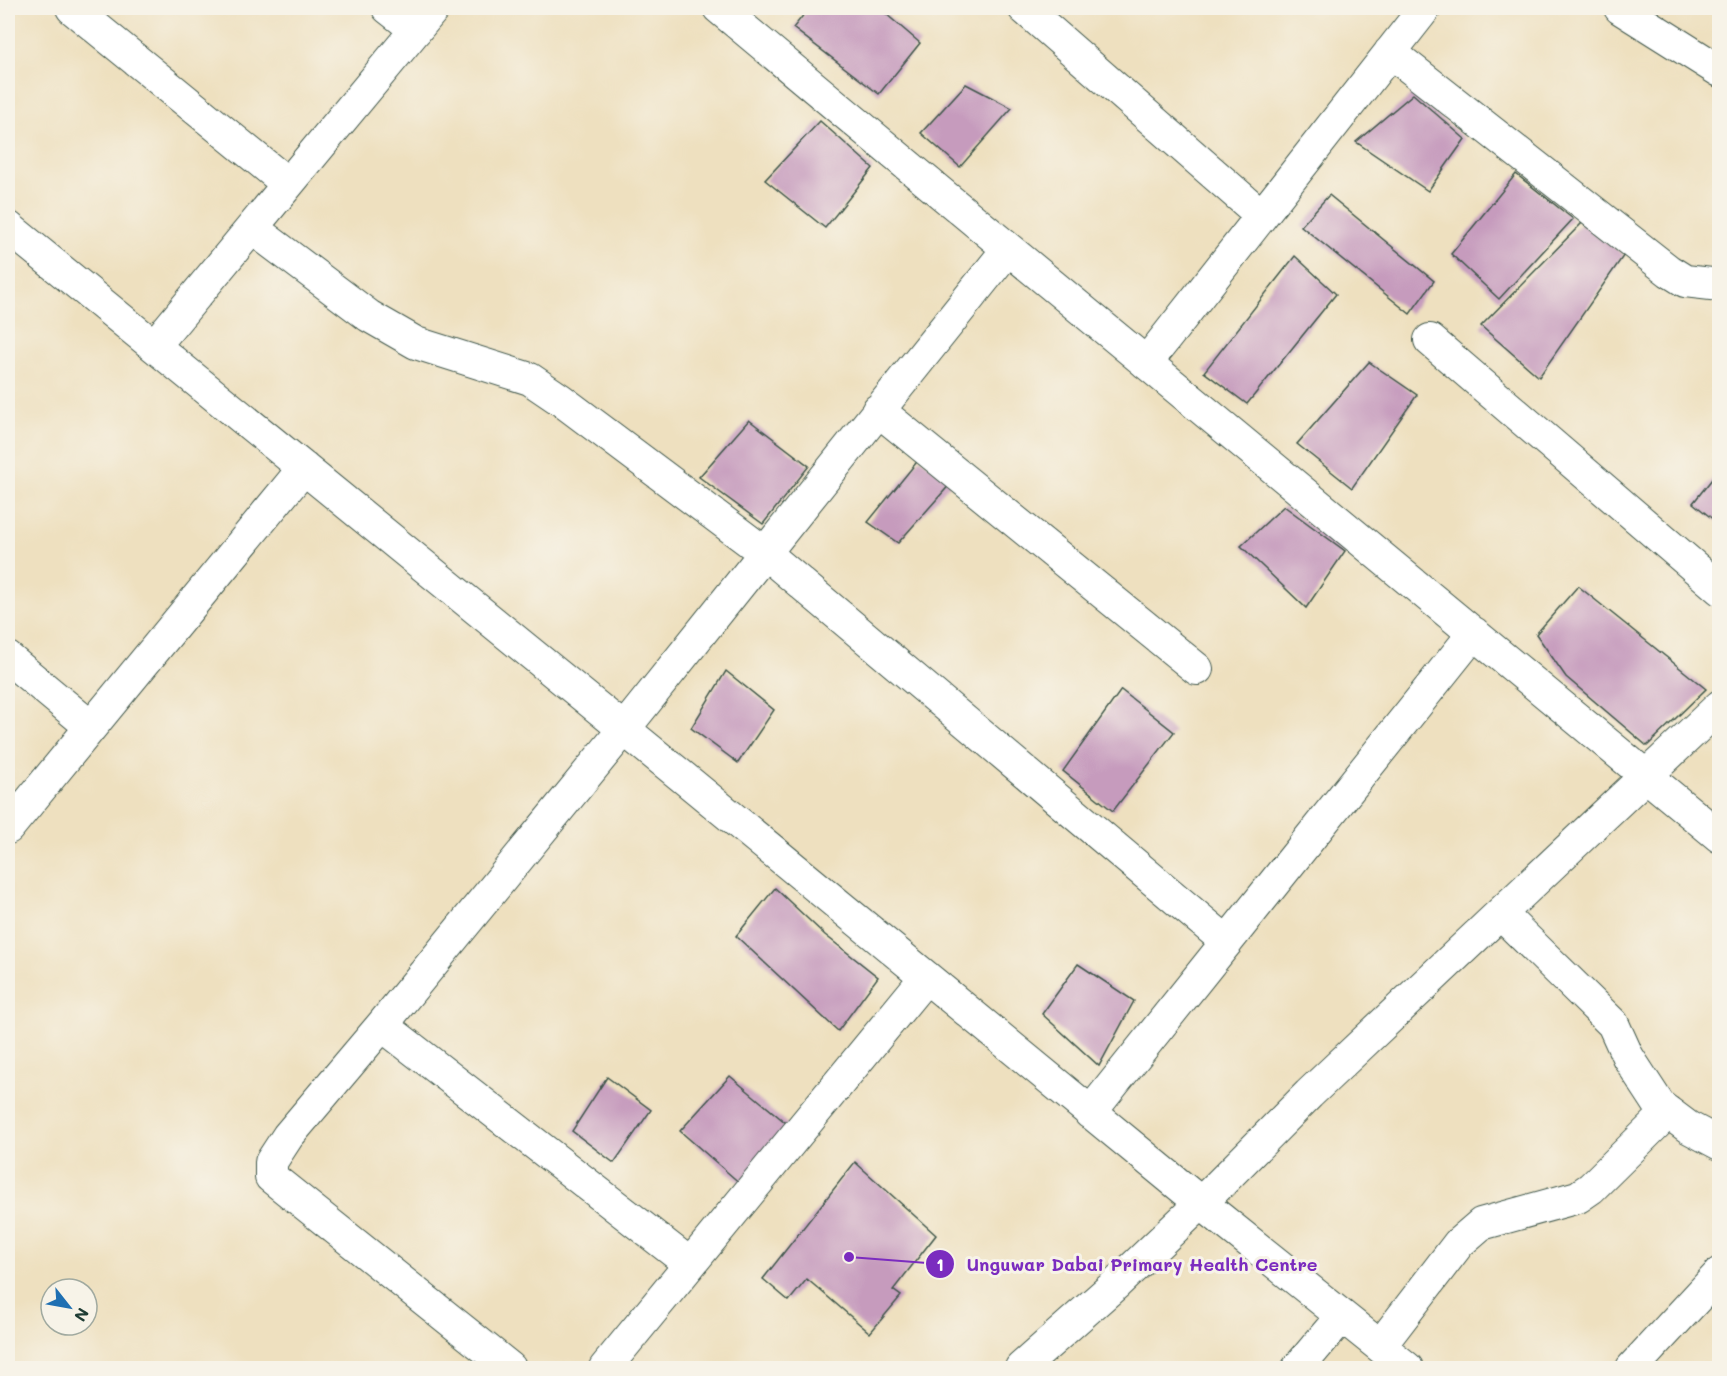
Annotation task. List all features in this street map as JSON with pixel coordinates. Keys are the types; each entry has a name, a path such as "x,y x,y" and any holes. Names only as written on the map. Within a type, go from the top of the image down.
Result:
{"street":[{"path":"72,8 288,184"},
{"path":"154,346 425,19 388,8"},
{"path":"719,8 1719,837"},
{"path":"1023,8 1262,215"},
{"path":"1146,363 1425,8"},
{"path":"1620,8 1719,71"},
{"path":"1390,52 1670,271 1685,281 1719,285"},
{"path":"8,226 1090,1113 1407,1368"},
{"path":"252,228 369,316 416,343 530,379 561,400 765,553 1227,942"},
{"path":"510,1368 271,1177 271,1162 288,1136 382,1025 624,729 1008,249"},
{"path":"1430,340 1719,587"},
{"path":"878,410 1197,669"},
{"path":"8,828 304,468"},
{"path":"1090,1113 1474,633"},
{"path":"8,658 91,727"},
{"path":"1021,1368 1108,1291 1201,1203 1309,1094 1719,706"},
{"path":"1501,914 1613,1024 1628,1057 1660,1106 1688,1127 1719,1144"},
{"path":"605,1368 926,977"},
{"path":"382,1025 690,1264"},
{"path":"1380,1346 1460,1243 1481,1224 1578,1197 1591,1188 1668,1112"},
{"path":"1632,1368 1719,1273"},
{"path":"1298,1368 1341,1316"}],"building":[{"path":"809,8 879,8 920,43 879,94 793,28"},
{"path":"966,84 1012,108 960,167 921,133"},
{"path":"1413,94 1465,139 1428,191 1356,142"},
{"path":"820,121 873,168 825,228 765,180"},
{"path":"1516,174 1573,219 1499,299 1451,254"},
{"path":"1329,195 1434,281 1410,314 1301,226"},
{"path":"1582,223 1624,255 1539,377 1481,326"},
{"path":"1295,256 1336,294 1247,404 1204,372"},
{"path":"1369,362 1417,395 1352,488 1297,444"},
{"path":"749,420 809,466 763,524 699,477"},
{"path":"920,458 952,482 898,543 868,522"},
{"path":"1720,469 1720,525 1693,503"},
{"path":"1284,506 1345,551 1306,608 1241,546"},
{"path":"1578,586 1706,689 1647,746 1566,677 1536,634"},
{"path":"726,671 774,710 738,763 691,728"},
{"path":"1121,690 1174,732 1113,811 1063,771"},
{"path":"775,888 825,935 878,977 838,1031 736,936"},
{"path":"1078,964 1134,1001 1099,1066 1042,1014"},
{"path":"730,1076 798,1133 750,1192 680,1131"},
{"path":"607,1077 651,1110 614,1163 572,1131"},
{"path":"855,1162 936,1235 893,1290 901,1296 870,1333 807,1279 789,1301 763,1279"}],"place":[{"name":"Unguwar Dabai Primary Health Centre","path":"849,1257"}]}
